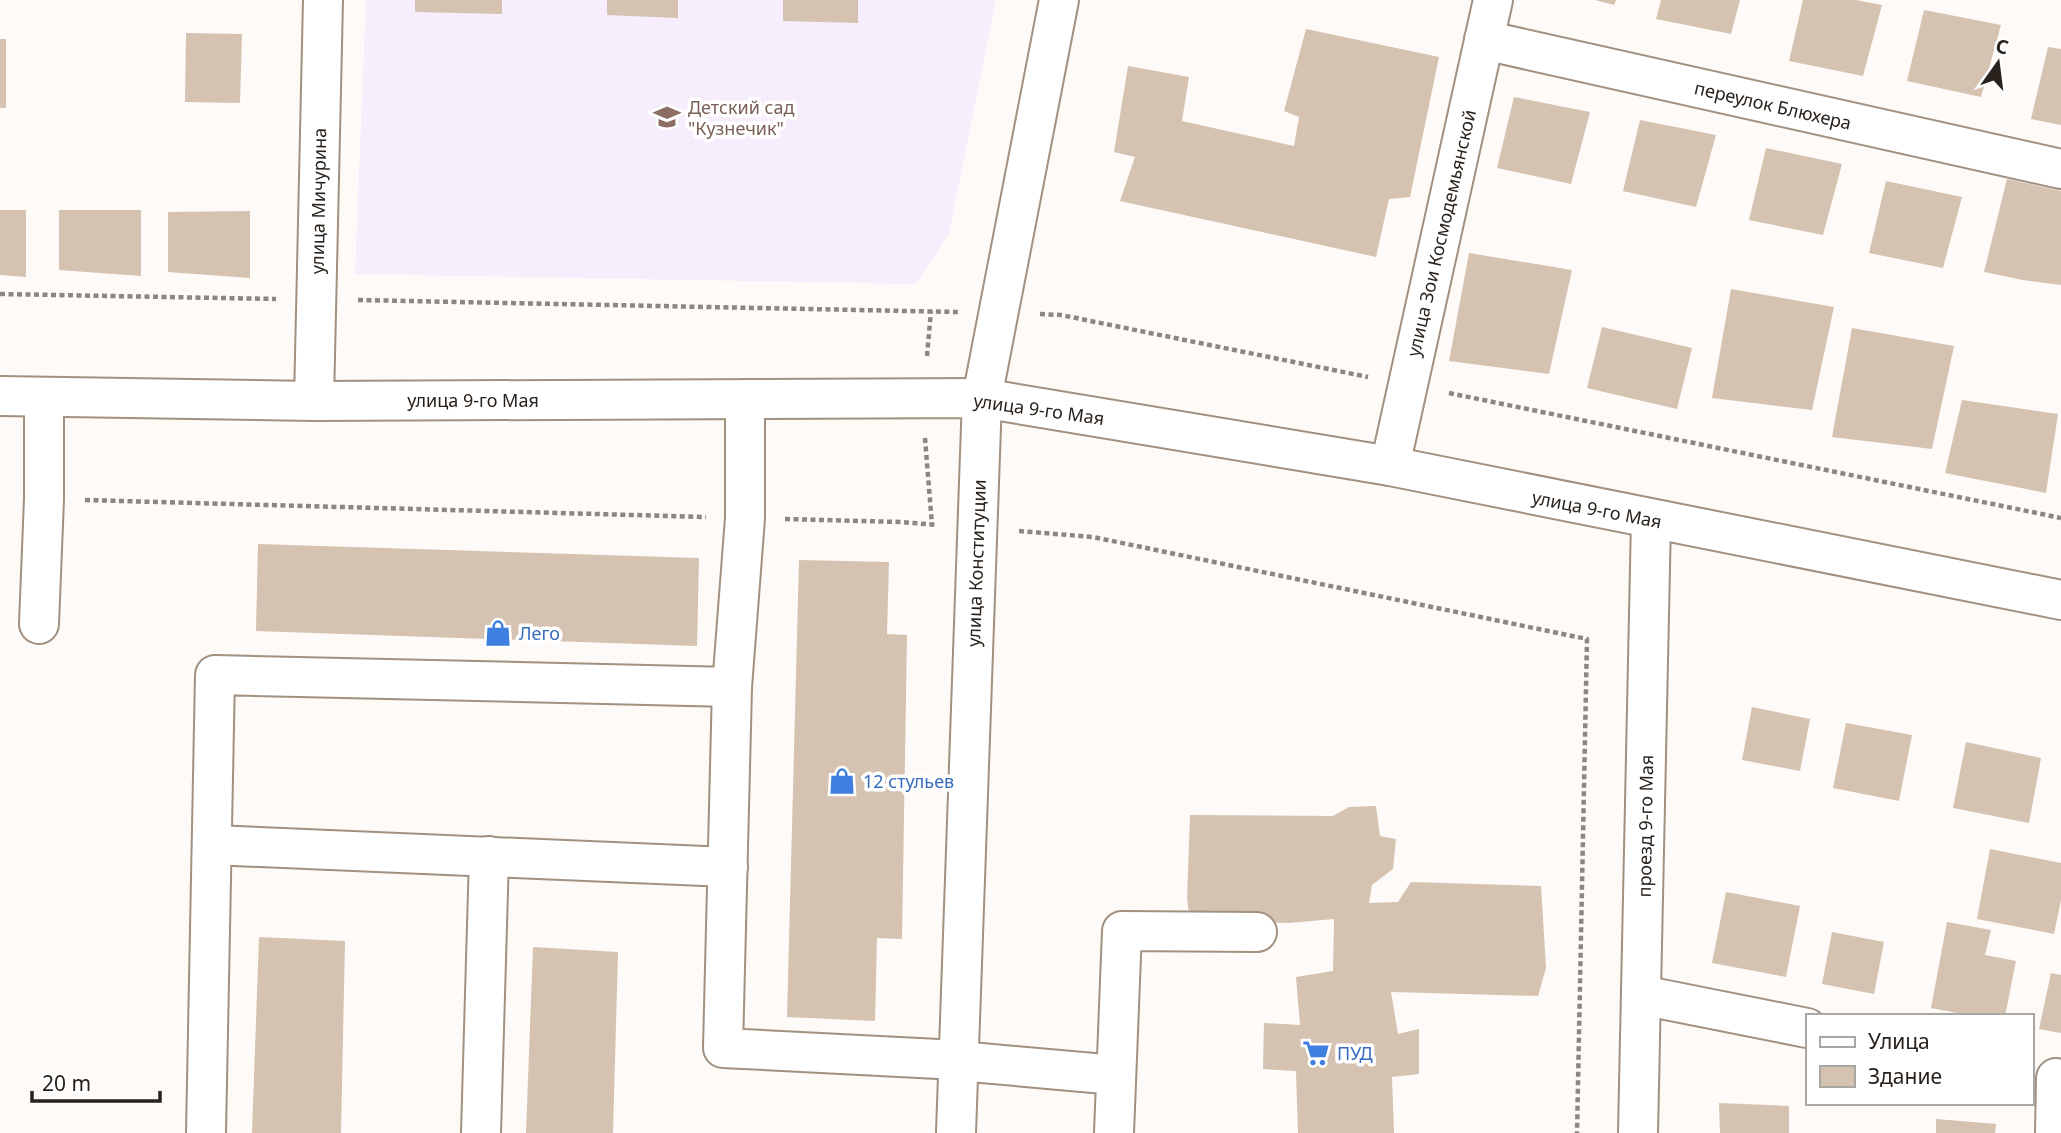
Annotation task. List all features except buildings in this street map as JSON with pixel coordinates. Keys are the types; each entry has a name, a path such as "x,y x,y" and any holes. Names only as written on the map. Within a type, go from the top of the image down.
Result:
{"street":[{"name":"улица Мичурина","path":"314,401 323,0"},
{"name":"улица Конституции","path":"956,1133 982,398 1059,0"},
{"name":"улица Зои Космодемьянской","path":"1390,466 1493,0"},
{"name":"переулок Блюхера","path":"1484,40 2061,169"},
{"name":"улица 9-го Мая","path":"0,396 314,401 982,398 1390,466 2061,600"},
{"path":"39,624 44,499 44,397"},
{"path":"745,399 745,518 732,687 723,1048 958,1060 1116,1075"},
{"name":"проезд 9-го Мая","path":"1638,1133 1651,520"},
{"path":"206,1133 215,675 732,687"},
{"path":"212,845 728,867"},
{"path":"481,1133 489,856"},
{"path":"1114,1133 1122,931 1256,932"},
{"path":"1641,995 1806,1028"},
{"path":"2049,1077 2055,1133"}],"path":[{"path":"0,294 1061,315 2061,517"}],"shaded area":[{"name":"Детский сад \"Кузнечик\"","path":"366,0 996,0 949,233 916,284 355,274"}],"place":[{"name":"Детский сад \"Кузнечик\"","path":"667,117"},
{"name":"Лего","path":"498,633"},
{"name":"12 стульев","path":"842,781"},
{"name":"ПУД","path":"1316,1053"}]}
